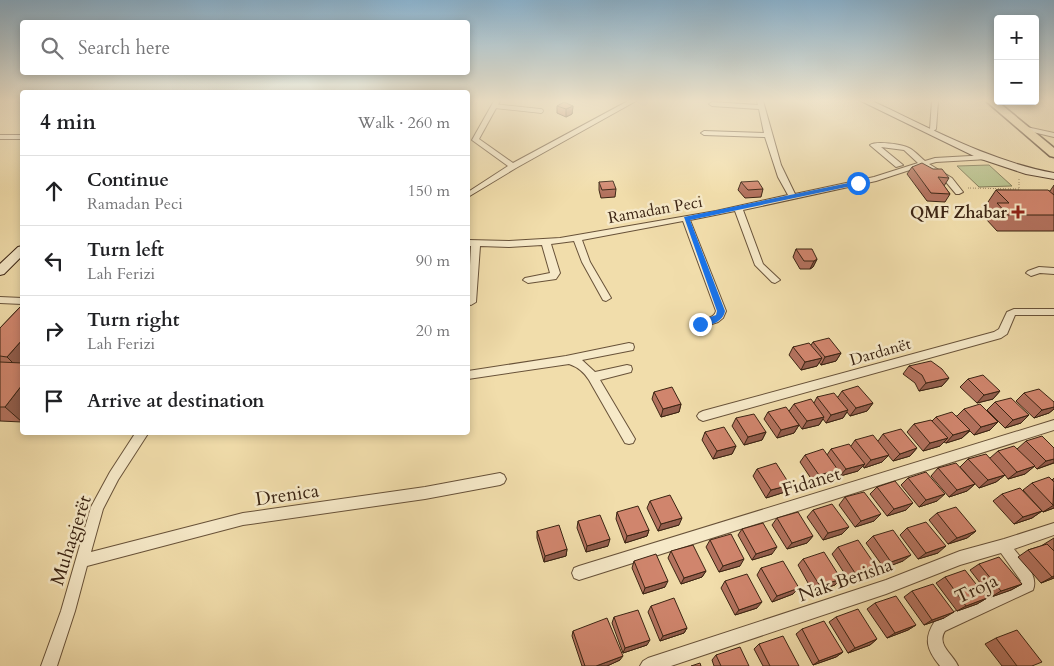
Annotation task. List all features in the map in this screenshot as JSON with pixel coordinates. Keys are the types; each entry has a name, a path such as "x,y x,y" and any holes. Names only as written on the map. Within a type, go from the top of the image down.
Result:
{"main road":[{"path":"1027,132 1054,154"}],"street":[{"path":"470,194 513,166 576,132"},
{"path":"767,132 785,185 792,196"},
{"path":"933,132 988,157 1019,168 1054,176"},
{"path":"1041,132 1054,135"},
{"path":"704,133 768,135"},
{"path":"0,137 20,137"},
{"path":"471,139 513,166"},
{"path":"899,165 873,145 903,147 958,190"},
{"name":"Ramadan Peci","path":"471,302 472,243 546,242 577,238 686,219 876,179 925,163 946,159 988,157"},
{"path":"738,208 759,265 765,273 775,280"},
{"path":"686,219 721,311 720,316 715,320 700,324"},
{"path":"577,238 586,262 606,298"},
{"path":"528,280 547,278 555,273 546,242"},
{"path":"0,272 20,252"},
{"path":"1031,273 1038,270 1054,271"},
{"path":"0,300 20,301"},
{"name":"Dardanët","path":"704,416 997,335 1003,331 1010,314 1014,312 1054,312"},
{"path":"470,375 569,360 630,347"},
{"path":"569,360 580,362 593,377 629,439"},
{"path":"593,377 628,369"},
{"name":"Fidanet","path":"579,574 1054,425"},
{"name":"Muhagjerët","path":"49,666 68,611 97,507 114,476 141,435"},
{"name":"Drenica","path":"82,561 243,519 425,493 500,479"},
{"name":"Nak Berisha","path":"648,666 886,587 960,558 1004,546 1054,528"},
{"name":"Troja","path":"950,666 938,651 934,640 935,633 940,626 1028,585 1028,579 1004,546"}],"path":[{"path":"958,190 1019,189 1019,168"}],"green space":[{"path":"989,165 1012,186 979,187 957,166"}],"building":[{"path":"922,163 933,169 942,169 949,178 938,177 950,194 931,193 912,167"},
{"path":"613,181 616,189 602,190 599,182"},
{"path":"758,181 763,189 748,190 741,182"},
{"path":"996,190 1048,190 1054,195 1054,215 1008,215 997,203 1009,203"},
{"path":"796,249 812,249 817,259 814,261 804,261"},
{"path":"20,307 20,342 7,357 0,356 0,328"},
{"path":"829,338 841,353 825,357 813,342"},
{"path":"809,343 822,358 805,362 793,347"},
{"path":"931,361 942,369 949,378 926,383 922,375 909,366"},
{"path":"0,362 20,363 20,388 5,407 0,407"},
{"path":"983,375 1000,391 984,395 968,379"},
{"path":"858,386 873,403 856,408 842,391"},
{"path":"672,387 681,404 663,409 654,392"},
{"path":"1039,389 1054,402 1054,407 1042,410 1024,393"},
{"path":"834,393 848,410 831,415 817,397"},
{"path":"1011,398 1029,415 1013,420 995,402"},
{"path":"811,399 824,417 807,421 794,404"},
{"path":"980,404 998,422 981,427 964,409"},
{"path":"786,407 799,425 781,430 768,412"},
{"path":"952,412 970,430 953,435 936,417"},
{"path":"754,414 766,432 748,437 736,418"},
{"path":"931,420 948,438 930,443 914,424"},
{"path":"724,427 736,446 717,451 705,432"},
{"path":"901,429 917,448 900,454 883,434"},
{"path":"873,435 889,455 871,460 855,440"},
{"path":"1042,436 1054,448 1054,459 1046,461 1026,441"},
{"path":"849,444 865,464 846,469 831,449"},
{"path":"1014,446 1035,466 1017,472 998,451"},
{"path":"823,449 838,470 819,475 805,455"},
{"path":"986,454 1005,475 988,480 968,459"},
{"path":"776,463 790,485 771,490 757,469"},
{"path":"956,463 975,484 957,490 938,468"},
{"path":"926,472 945,494 926,500 908,478"},
{"path":"1049,477 1054,482 1053,505 1032,483"},
{"path":"895,481 913,503 894,509 877,487"},
{"path":"1020,488 1042,511 1023,517 1002,494"},
{"path":"864,492 881,514 861,521 845,497"},
{"path":"670,495 682,518 661,524 650,501"},
{"path":"832,504 849,527 828,533 813,510"},
{"path":"638,506 649,530 627,536 617,512"},
{"path":"956,507 976,531 957,538 937,513"},
{"path":"798,512 813,536 792,543 777,518"},
{"path":"600,515 610,539 587,546 578,521"},
{"path":"926,522 946,546 926,553 907,528"},
{"path":"763,523 777,547 756,554 742,529"},
{"path":"559,525 567,549 545,556 537,531"},
{"path":"893,530 911,555 891,562 873,536"},
{"path":"731,534 744,559 723,566 710,540"},
{"path":"858,540 876,566 855,573 838,547"},
{"path":"1047,544 1054,551 1054,576 1052,577 1028,550"},
{"path":"693,545 706,571 684,578 671,551"},
{"path":"824,552 841,579 820,586 803,559"},
{"path":"656,554 668,581 645,588 634,561"},
{"path":"999,557 1022,584 1001,591 979,564"},
{"path":"783,561 799,588 777,596 761,568"},
{"path":"965,570 987,598 966,606 945,577"},
{"path":"747,574 762,602 739,610 725,581"},
{"path":"933,584 954,612 932,620 912,591"},
{"path":"896,596 916,625 895,633 875,603"},
{"path":"674,598 687,628 663,636 651,606"},
{"path":"858,609 877,639 855,648 836,617"},
{"path":"638,610 650,640 625,648 614,617"},
{"path":"607,618 623,656 596,666 585,666 573,631"},
{"path":"824,621 843,652 819,661 802,629"},
{"path":"1017,630 1042,662 1032,666 1017,666 996,638"},
{"path":"783,636 799,666 770,666 759,644"},
{"path":"740,647 749,666 721,666 716,655"}],"place":[{"name":"QMF Zhabar","path":"1018,212"}],"route":[{"path":"700,324 715,320 720,316 721,311 686,219 858,183"}]}
